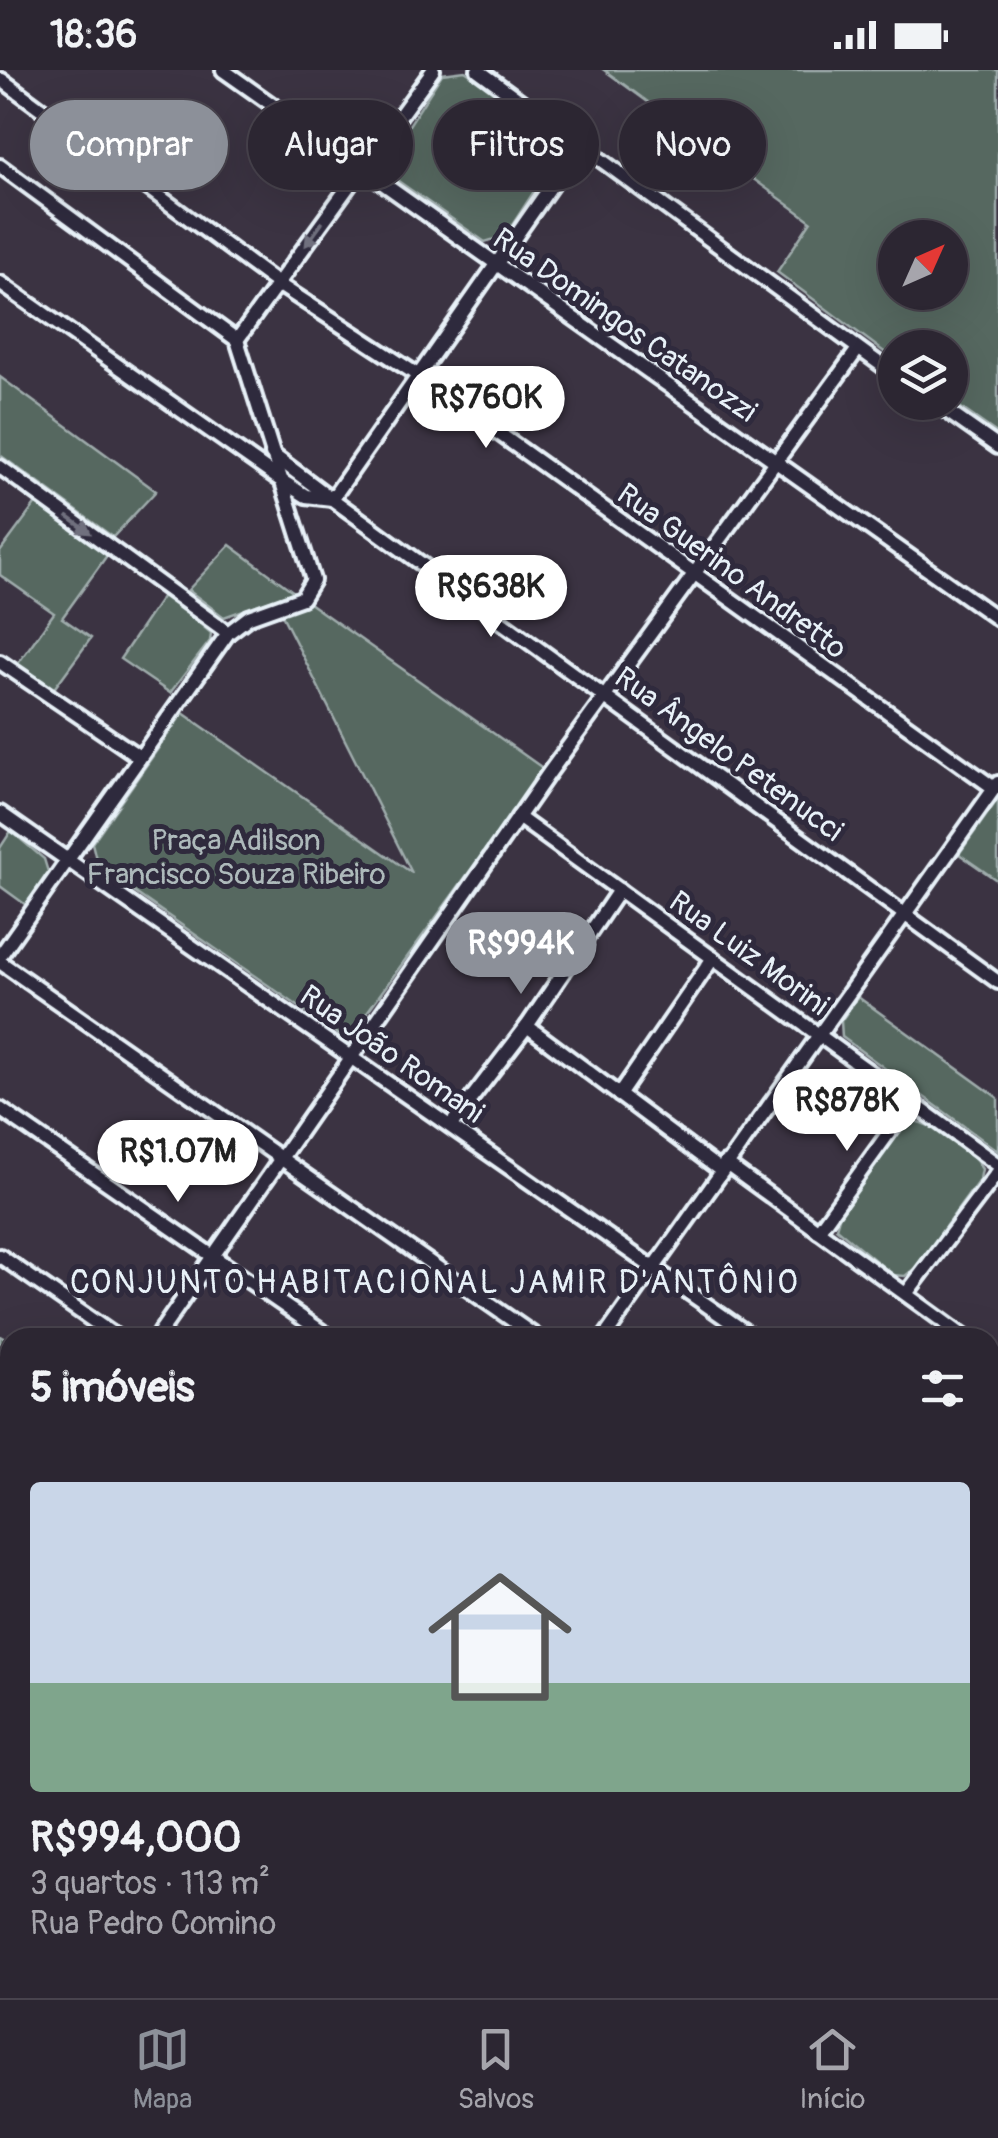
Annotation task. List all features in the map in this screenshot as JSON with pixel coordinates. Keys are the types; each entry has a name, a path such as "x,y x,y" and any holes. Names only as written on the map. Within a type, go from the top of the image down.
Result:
{"street":[{"name":"Rua Domingos Catanozzi","path":"224,70 267,100"},
{"path":"412,100 433,70"},
{"path":"478,70 520,100"},
{"name":"Rua Guerino Andretto","path":"4,78 278,284 416,374 693,575 996,785"},
{"path":"599,157 878,363"},
{"path":"0,166 236,340 309,566 310,589 302,598 249,616 228,633 138,756 0,959 524,1328"},
{"path":"236,340 347,190"},
{"name":"Rua Domingos Catanozzi","path":"393,190 998,619"},
{"path":"332,499 548,190"},
{"name":"Rua Ângelo Petenucci","path":"0,282 279,480 306,496 332,499"},
{"path":"163,1328 518,817 858,349"},
{"path":"960,420 998,447"},
{"name":"Rua Ângelo Petenucci","path":"272,454 998,982"},
{"path":"0,467 228,633"},
{"path":"0,662 138,756"},
{"path":"611,1328 996,785"},
{"name":"Rua João Romani","path":"0,812 740,1328"},
{"name":"Rua Luiz Morini","path":"518,817 998,1169"},
{"path":"451,1125 527,1026 619,890"},
{"path":"620,1095 713,958"},
{"path":"527,1026 952,1328"},
{"path":"818,1232 911,1102"},
{"path":"0,1109 317,1328"},
{"path":"906,1294 998,1169"},
{"path":"0,1256 104,1328"}],"green space":[{"path":"604,70 998,70 998,434 968,413 968,330 878,330 878,347 777,272 811,221 766,188 766,100 645,100"},
{"path":"465,71 506,100 433,100 433,190 535,190 505,236 485,242 411,190 413,119 442,74"},
{"path":"0,377 156,491 113,537 0,455"},
{"path":"37,502 108,554 62,618 91,638 53,690 17,665 54,613 0,575 0,552"},
{"path":"230,545 294,592 224,617 188,590"},
{"path":"164,594 211,633 210,641 170,693 120,659"},
{"name":"Praça Adilson Francisco Souza Ribeiro","path":"309,603 544,769 349,1037 341,1036 98,867 92,843 183,713 412,873 281,613"},
{"path":"998,799 998,881 959,854"},
{"path":"11,831 44,859 48,872 26,905 0,886 0,848"},
{"path":"858,997 998,1098 998,1151 842,1037 841,1021"},
{"path":"914,1121 952,1139 982,1169 980,1179 915,1268 905,1276 893,1275 836,1228 841,1211 903,1126"}],"district":[{"name":"CONJUNTO HABITACIONAL JAMIR D'ANTÔNIO","path":"435,1282"}]}
